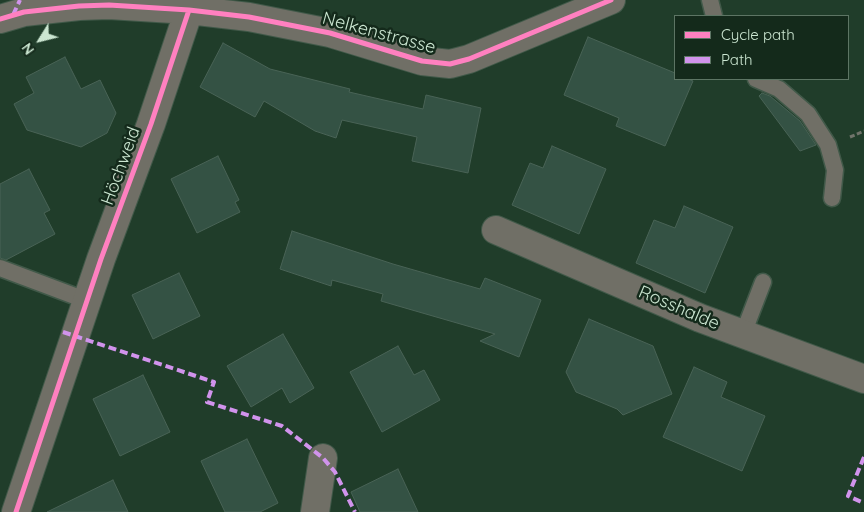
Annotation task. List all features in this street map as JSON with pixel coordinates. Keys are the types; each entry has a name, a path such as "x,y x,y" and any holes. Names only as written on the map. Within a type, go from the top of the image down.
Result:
{"street":[{"name":"Nelkenstrasse","path":"189,10 249,17 330,32 422,61 450,64 470,59 611,0"},
{"path":"0,19 24,12 79,6 109,5 189,10"},
{"name":"Höchweid","path":"16,512 101,259 151,124 189,10"},
{"name":"Rosshalde","path":"496,230 692,314 864,379"},
{"path":"314,512 323,458"}],"lane":[{"path":"710,0 714,15"},
{"path":"758,80 780,89 808,114 828,145 835,170 832,198"},
{"path":"0,268 88,301"},
{"path":"743,334 763,282"}],"building":[{"path":"588,37 674,73 674,80 693,81 665,146 616,126 619,118 564,95"},
{"path":"223,43 270,69 350,89 349,92 423,109 426,95 481,108 468,173 412,161 417,137 342,120 336,138 315,131 264,101 255,117 200,87"},
{"path":"65,57 81,89 100,80 116,113 107,133 81,147 27,130 14,104 34,93 26,77"},
{"path":"762,93 770,96 800,121 816,145 800,151 759,96"},
{"path":"552,146 606,169 579,234 512,205 530,163 543,168"},
{"path":"218,156 239,200 235,202 240,212 197,233 171,179"},
{"path":"29,169 50,210 44,213 55,234 6,260 0,258 0,184"},
{"path":"684,206 733,227 705,293 636,263 654,220 675,228"},
{"path":"292,231 393,264 480,289 485,278 541,300 519,357 480,341 495,334 381,301 383,294 332,280 331,286 280,269"},
{"path":"179,273 200,316 153,339 132,295"},
{"path":"589,319 653,346 672,394 623,415 617,409 576,392 566,372"},
{"path":"283,334 314,388 290,403 282,388 251,407 227,366"},
{"path":"398,346 414,375 424,370 440,400 382,432 350,372"},
{"path":"694,367 727,382 721,397 765,416 742,471 663,437"},
{"path":"143,375 170,432 120,456 93,399"},
{"path":"247,439 278,503 260,512 225,512 201,461"},
{"path":"398,469 418,512 360,512 351,492"},
{"path":"113,480 128,512 47,512"}],"marked path":[{"path":"13,15 20,0"},
{"path":"63,332 214,382 207,402 282,426 323,458 335,472 355,512"},
{"path":"864,457 848,496 864,503"}],"cycle path":[{"path":"0,19 24,12 79,6 109,5 189,10 249,17 330,33 422,61 450,64 469,59 611,0"},
{"path":"16,512 101,259 151,124 189,10"}]}
